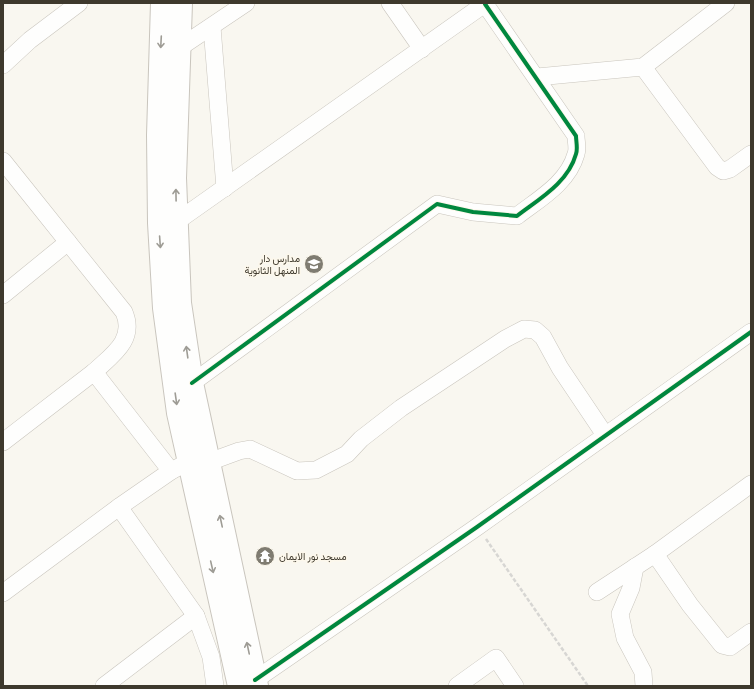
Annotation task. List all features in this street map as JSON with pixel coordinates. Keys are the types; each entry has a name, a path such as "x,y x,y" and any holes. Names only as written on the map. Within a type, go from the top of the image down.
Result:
{"main road":[{"path":"162,3 158,135 160,230 164,308 171,367 178,413 194,462 250,684"},
{"path":"181,3 176,138 176,222 180,303 192,383 194,462"}],"street":[{"path":"3,65 30,40 79,3"},
{"path":"179,48 246,3"},
{"path":"390,3 422,49"},
{"path":"176,222 486,3 576,136 577,153 567,173 552,190 517,216 473,212 437,204 192,383"},
{"path":"537,77 643,67 726,3"},
{"path":"212,27 225,188"},
{"path":"643,67 717,167 723,171 730,169 751,154"},
{"path":"3,161 124,312 128,321 126,337 121,345 94,372 3,442"},
{"path":"3,295 68,242"},
{"path":"3,593 119,507 194,462 250,449 296,471 316,470 347,454 361,439 401,408 504,339 524,329 535,330 543,337 560,368 605,435"},
{"path":"250,684 477,527 751,332"},
{"path":"94,372 194,462"},
{"path":"598,592 655,554 751,484"},
{"path":"119,507 196,616 212,657 213,685"},
{"path":"655,554 690,605 722,646 730,647 751,632"},
{"path":"635,567 631,588 620,614 625,638 643,672 644,686"},
{"path":"104,686 196,616"},
{"path":"457,686 496,658 515,686"}],"path":[{"path":"477,527 588,686"}],"cycle path":[{"path":"192,383 437,204 473,212 517,216 552,190 560,182 572,164 577,152 576,136 485,4"},
{"path":"255,680 477,527 751,332"}],"place":[{"name":"مدارس دار المنهل الثانوية","path":"314,264"},
{"name":"مسجد نور الايمان","path":"265,556"}]}
